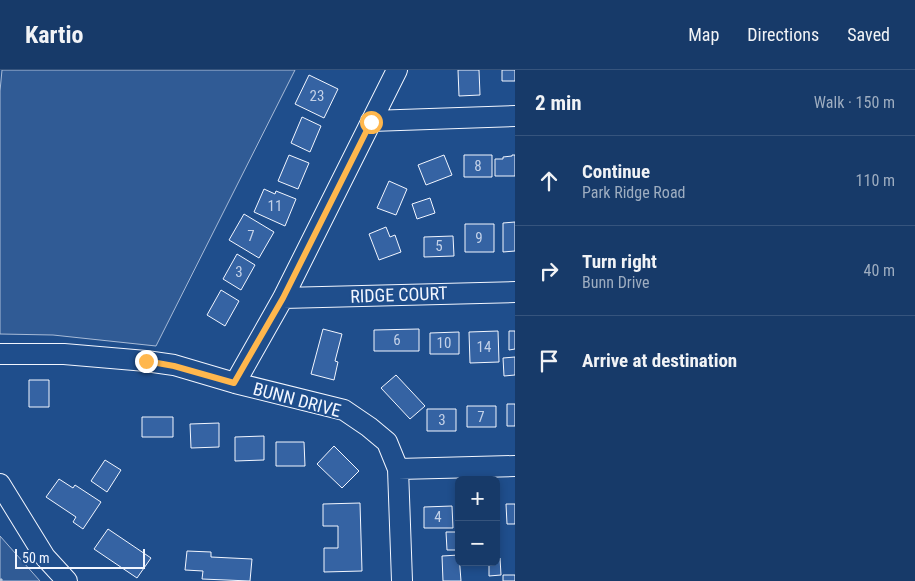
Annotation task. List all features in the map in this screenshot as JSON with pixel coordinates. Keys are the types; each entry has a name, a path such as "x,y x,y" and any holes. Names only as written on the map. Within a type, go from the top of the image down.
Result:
{"street":[{"path":"234,383 283,298 397,70"},
{"path":"371,122 515,116"},
{"name":"RIDGE COURT","path":"283,298 515,292"},
{"name":"BUNN DRIVE","path":"0,354 64,354 146,361 174,366 344,410 388,442 398,469 402,581"},
{"path":"398,469 515,466"},
{"path":"0,484 45,557 66,581"}],"shaded area":[{"path":"2,70 295,70 156,346 53,335 0,334 0,91"},
{"path":"0,536 40,581 0,581"}],"building":[{"path":"458,70 479,70 480,95 459,96"},
{"path":"502,70 515,70 515,81 502,81"},
{"path":"309,75 338,89 324,118 295,104"},
{"path":"302,117 321,126 310,152 291,143"},
{"path":"289,155 309,163 298,189 278,181"},
{"path":"444,155 452,175 426,185 418,165"},
{"path":"464,155 492,155 492,177 464,177"},
{"path":"515,155 515,176 495,176 495,159 503,159 503,157"},
{"path":"389,181 407,189 396,215 377,208"},
{"path":"264,189 275,194 276,191 296,199 285,226 254,212"},
{"path":"430,198 435,213 417,219 412,204"},
{"path":"244,214 274,232 259,258 229,240"},
{"path":"515,222 515,251 503,252 503,223"},
{"path":"465,224 494,224 494,252 465,252"},
{"path":"386,227 390,237 395,235 401,252 379,260 369,234"},
{"path":"453,236 454,256 424,257 424,237"},
{"path":"237,254 255,265 241,290 223,279"},
{"path":"221,290 239,301 225,326 207,315"},
{"path":"323,329 342,334 335,361 338,362 334,380 311,374"},
{"path":"419,329 419,351 374,351 374,330"},
{"path":"498,331 499,362 470,363 469,332"},
{"path":"509,331 515,331 515,349 509,350"},
{"path":"459,332 459,354 430,354 430,333"},
{"path":"515,357 515,375 504,376 503,358"},
{"path":"396,375 425,406 410,419 381,388"},
{"path":"29,380 49,380 49,407 29,407"},
{"path":"507,404 515,404 515,426 507,426"},
{"path":"467,406 496,406 496,427 467,427"},
{"path":"427,409 456,409 456,431 427,431"},
{"path":"142,417 173,417 173,437 142,437"},
{"path":"219,423 219,447 191,448 190,424"},
{"path":"264,436 264,460 235,461 235,437"},
{"path":"276,442 304,442 305,466 276,466"},
{"path":"334,446 359,471 342,488 317,464"},
{"path":"105,460 121,470 107,492 91,481"},
{"path":"59,479 73,488 75,485 101,502 83,529 73,522 76,517 46,497"},
{"path":"360,503 362,571 324,572 324,548 338,548 338,526 323,526 323,504"},
{"path":"506,504 515,504 515,524 507,524"},
{"path":"452,506 453,528 424,528 424,507"},
{"path":"108,529 151,558 137,578 94,549"},
{"path":"446,532 455,532 455,550 447,550"},
{"path":"187,551 211,552 211,557 252,559 250,581 202,579 203,571 185,570"},
{"path":"455,555 455,566 460,566 461,581 443,581 442,556"},
{"path":"500,558 501,575 489,576 489,566 500,566"},
{"path":"503,575 515,575 515,581 503,581"}],"route":[{"path":"146,361 174,366 234,383 283,298 371,122"}]}
